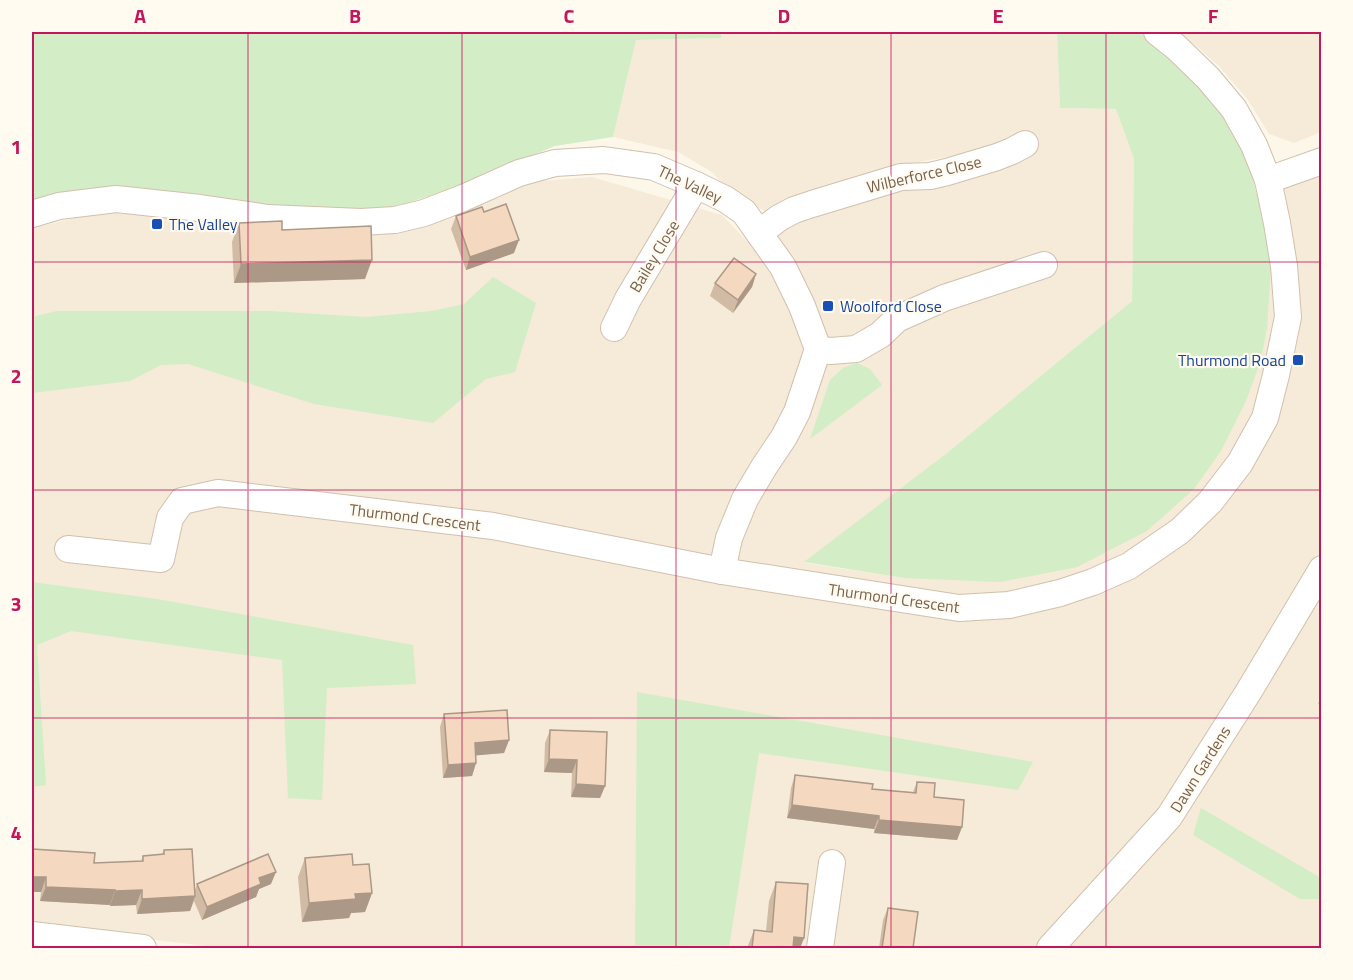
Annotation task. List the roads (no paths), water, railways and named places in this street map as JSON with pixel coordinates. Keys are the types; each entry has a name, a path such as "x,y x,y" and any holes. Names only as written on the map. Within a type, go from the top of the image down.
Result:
{"street":[{"name":"Thurmond Crescent","path":"68,549 161,559 170,518 182,501 218,493 493,526 722,571 959,609 1009,605 1060,593 1129,566 1180,531 1210,502 1240,463 1264,418 1288,317 1284,266 1268,180 1254,145 1234,109 1209,78 1157,32"},
{"name":"Wilberforce Close","path":"759,233 794,210 901,177 930,176 946,172 997,157 1025,144"},
{"name":"The Valley","path":"32,214 59,206 116,200 200,208 268,218 361,222 395,220 434,209 519,173 555,163 604,159 654,166 725,199 744,212 783,267 802,306 818,349"},
{"path":"1268,180 1322,161"},
{"name":"Bailey Close","path":"614,328 628,299 696,185"},
{"path":"722,571 729,538 745,499 793,421 818,349 830,351 856,349 880,335 897,319 944,298 1044,265"},
{"name":"Dawn Gardens","path":"1050,948 1169,817 1249,691 1322,569"},
{"path":"820,948 832,863"},
{"path":"32,935 91,945 143,948"}],"place":[{"name":"The Valley","path":"157,224"},
{"name":"Woolford Close","path":"828,306"},
{"name":"Thurmond Road","path":"1298,360"}]}
